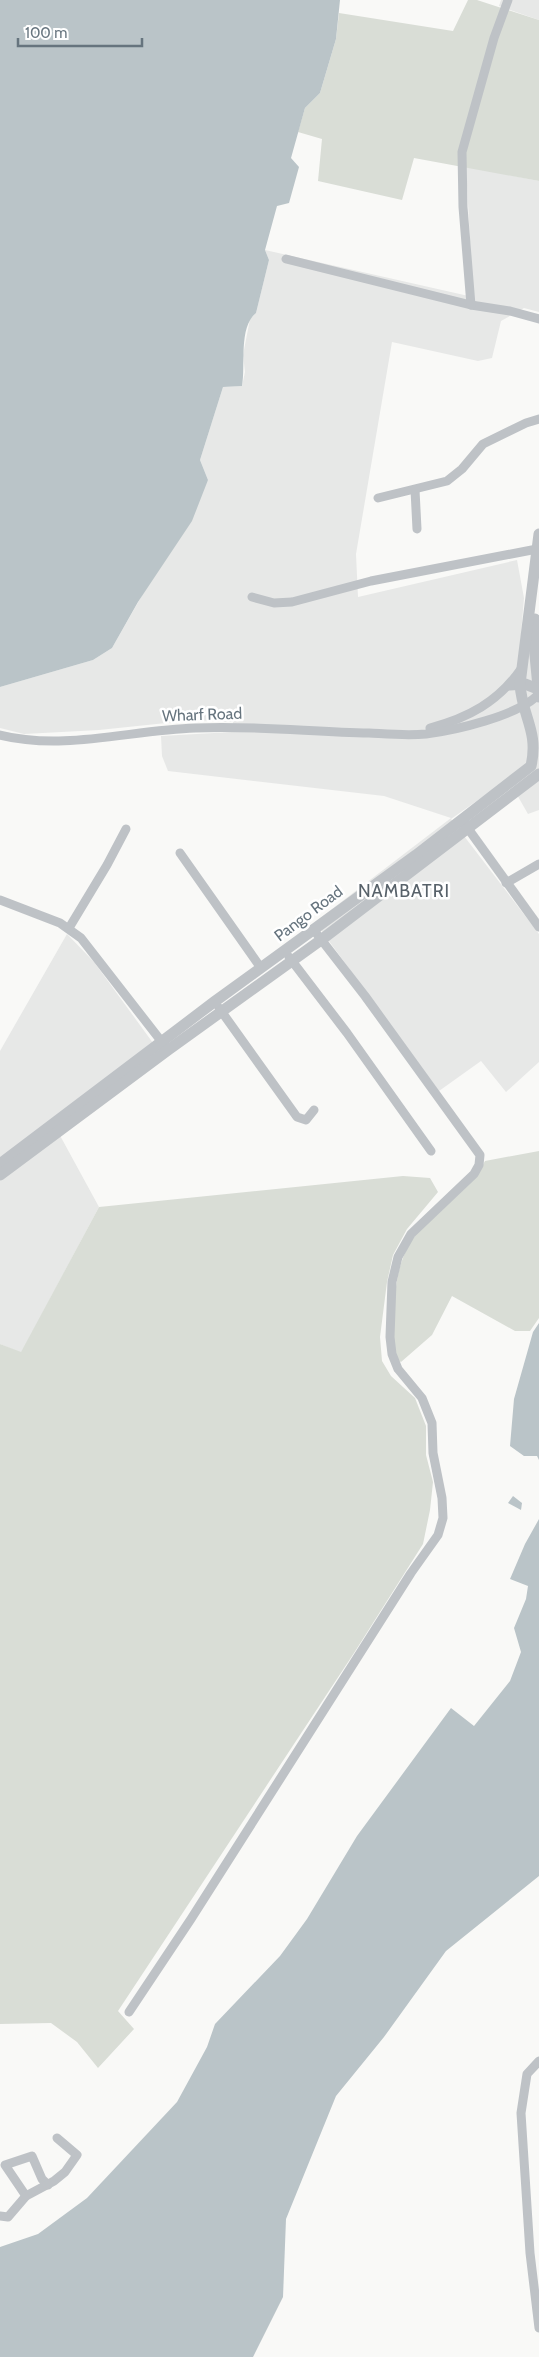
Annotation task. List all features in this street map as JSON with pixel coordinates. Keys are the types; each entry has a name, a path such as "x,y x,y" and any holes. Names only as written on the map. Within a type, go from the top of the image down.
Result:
{"street":[{"path":"470,305 462,206 462,152 494,38 508,0"},
{"path":"286,258 470,305 510,311 539,320"},
{"path":"378,498 447,481 462,469 483,444 526,423 539,419"},
{"path":"415,490 417,529"},
{"name":"Pango Road","path":"0,1164 165,1046 222,1013 293,961 464,824 531,766 537,753 538,742 534,723 524,706 515,684 521,669 531,592 534,583 539,534"},
{"path":"252,597 274,603 292,602 371,581 537,549"},
{"name":"Pango Road","path":"534,583 537,592 534,645 538,693"},
{"path":"515,684 538,693"},
{"name":"Wharf Road","path":"405,734 446,724 474,712 490,703 515,684"},
{"name":"Wharf Road","path":"0,735 34,741 60,741 194,728 251,727 325,733 424,734 451,730 524,706 538,693"},
{"name":"Pango Road","path":"0,1175 165,1046 214,1002 416,855 539,774"},
{"path":"464,824 539,927"},
{"path":"68,928 107,865 126,829"},
{"path":"180,853 261,968"},
{"path":"506,882 539,864"},
{"path":"0,900 68,928 87,946 165,1046"},
{"path":"129,2012 191,1919 411,1573 438,1535 442,1518 442,1498 433,1453 432,1423 422,1398 398,1369 392,1354 390,1337 392,1282 398,1257 411,1234 474,1174 479,1165 480,1155 365,996 313,929"},
{"path":"284,952 293,961 431,1151"},
{"path":"214,1002 298,1117 306,1120 314,1110"},
{"path":"539,2061 527,2074 521,2113 530,2253 539,2328"},
{"path":"0,2216 8,2217 26,2196 48,2185 65,2172 77,2155 57,2138"},
{"path":"26,2196 5,2165 32,2156 42,2179 48,2185"}],"shaded area":[{"path":"0,0 340,0 336,39 320,93 305,108 291,158 299,167 289,203 277,206 265,250 269,260 256,313 250,320 245,337 242,386 223,387 200,460 208,480 192,521 138,602 112,648 93,660 0,687"},
{"path":"468,0 477,0 539,20 539,181 414,158 402,200 318,181 322,139 298,132 305,108 320,93 336,39 339,13 453,31"},
{"path":"501,0 539,0 539,20 499,6"},
{"path":"466,166 539,181 539,312 524,308 501,321 492,358 478,361 392,342 356,554 358,597 517,560 524,598 519,659 539,634 539,810 528,814 508,779 451,819 539,934 539,1062 506,1092 481,1061 439,1091 315,922 451,818 384,796 168,771 162,756 161,736 232,732 233,722 195,720 99,730 24,734 0,728 0,687 93,660 112,648 208,480 200,460 223,387 242,386 245,372 243,355 250,319 256,313 269,260 265,250 473,297"},
{"path":"67,934 94,962 153,1043 51,1119 99,1207 21,1353 0,1344 0,1051"},
{"path":"539,1151 539,1318 530,1331 515,1331 452,1296 432,1335 401,1362 394,1357 395,1295 401,1264 406,1250 414,1237 466,1187 485,1161"},
{"path":"403,1176 430,1178 438,1192 407,1229 393,1255 387,1282 380,1337 382,1361 391,1376 415,1398 426,1426 426,1455 433,1482 423,1544 354,1653 118,2011 134,2029 98,2068 77,2042 51,2023 0,2024 0,1344 21,1352 99,1207"},
{"path":"539,1323 539,1460 537,1456 524,1456 510,1446 514,1399 533,1332"},
{"path":"513,1496 522,1503 521,1510 508,1503"},
{"path":"539,1519 539,1876 446,1951 384,2037 336,2096 286,2219 283,2297 253,2357 0,2357 0,2247 38,2234 87,2198 177,2102 207,2047 215,2024 280,1956 307,1919 357,1836 451,1708 474,1726 510,1681 521,1652 514,1628 526,1599 528,1586 510,1579 525,1544"}],"district":[{"name":"NAMBATRI","path":"404,891"}]}
